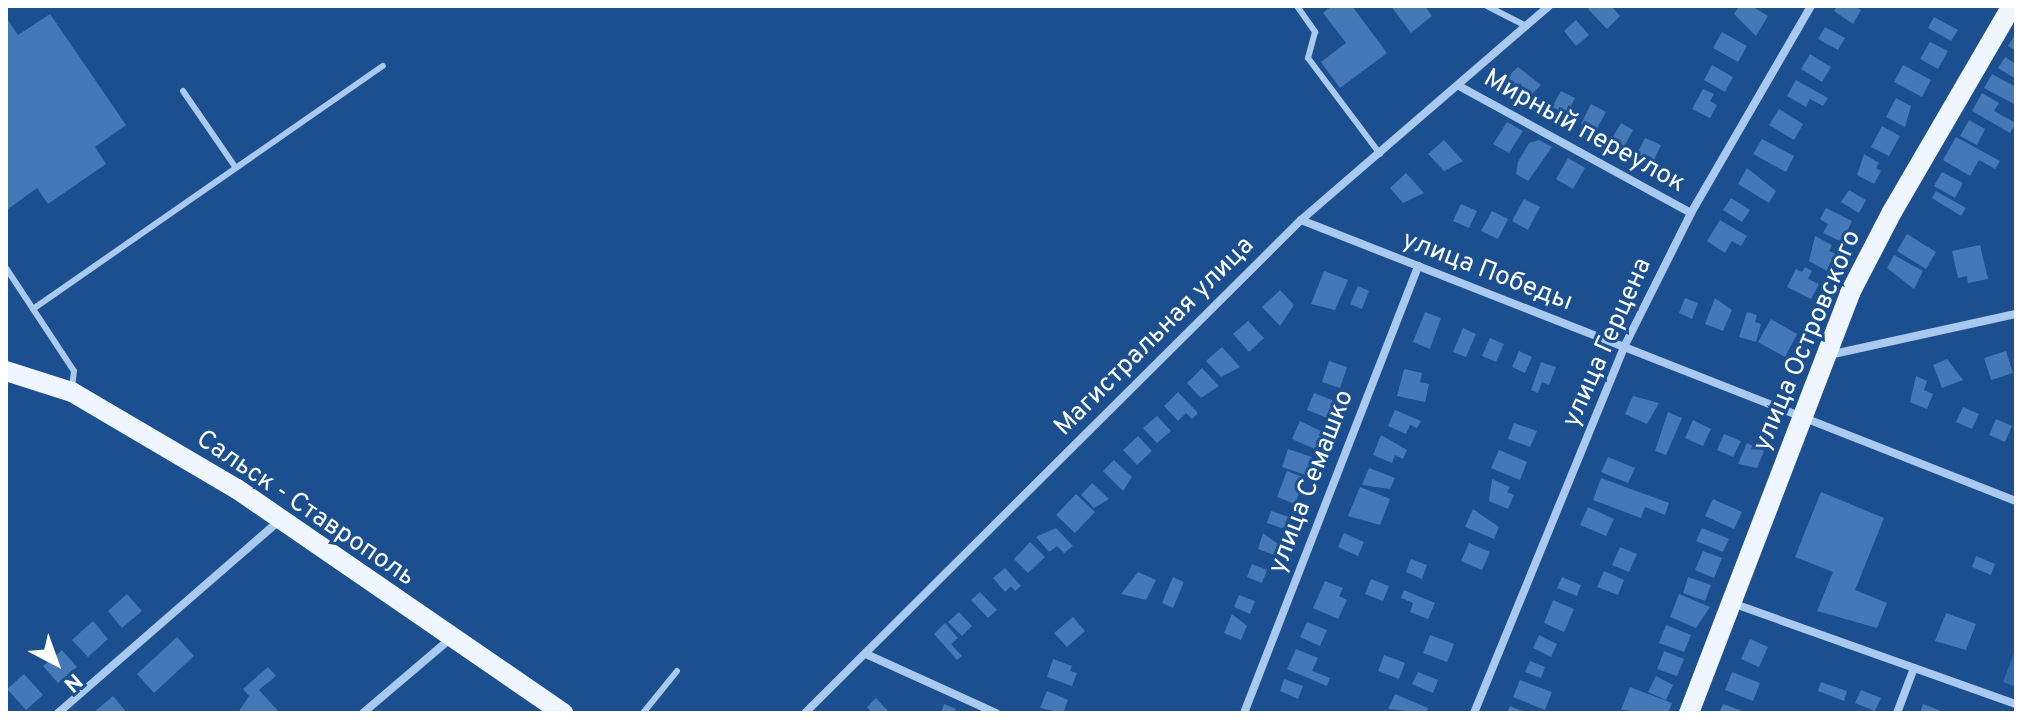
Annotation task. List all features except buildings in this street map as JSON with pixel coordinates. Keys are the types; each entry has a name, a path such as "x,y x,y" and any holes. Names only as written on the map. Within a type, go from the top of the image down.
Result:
{"main road":[{"name":"улица Островского","path":"1689,713 1850,293 1892,212 2012,6"},
{"name":"Сальск - Ставрополь","path":"6,371 72,392 281,519 450,639 563,713"}],"street":[{"name":"Магистральная улица","path":"805,713 1301,220 1549,6"},
{"name":"улица Герцена","path":"1474,713 1624,347 1691,213 1811,6"},
{"name":"Мирный переулок","path":"1459,86 1691,213"},
{"name":"улица Победы","path":"1301,220 2016,501"},
{"name":"улица Семашко","path":"1244,713 1418,266"},
{"path":"1826,356 2016,314"},
{"path":"58,713 281,519"},
{"path":"1732,603 2016,704"},
{"path":"363,713 450,639"},
{"path":"866,654 996,713"},
{"path":"1897,713 1914,668"}],"lane":[{"path":"1297,6 1315,32 1308,58 1380,154"},
{"path":"1487,6 1526,26"},
{"path":"33,309 383,66"},
{"path":"183,91 236,168"},
{"path":"6,268 74,371 72,392"},
{"path":"643,713 677,671"}],"shaded area":[{"path":"2016,648 2016,687 2003,682"}]}
